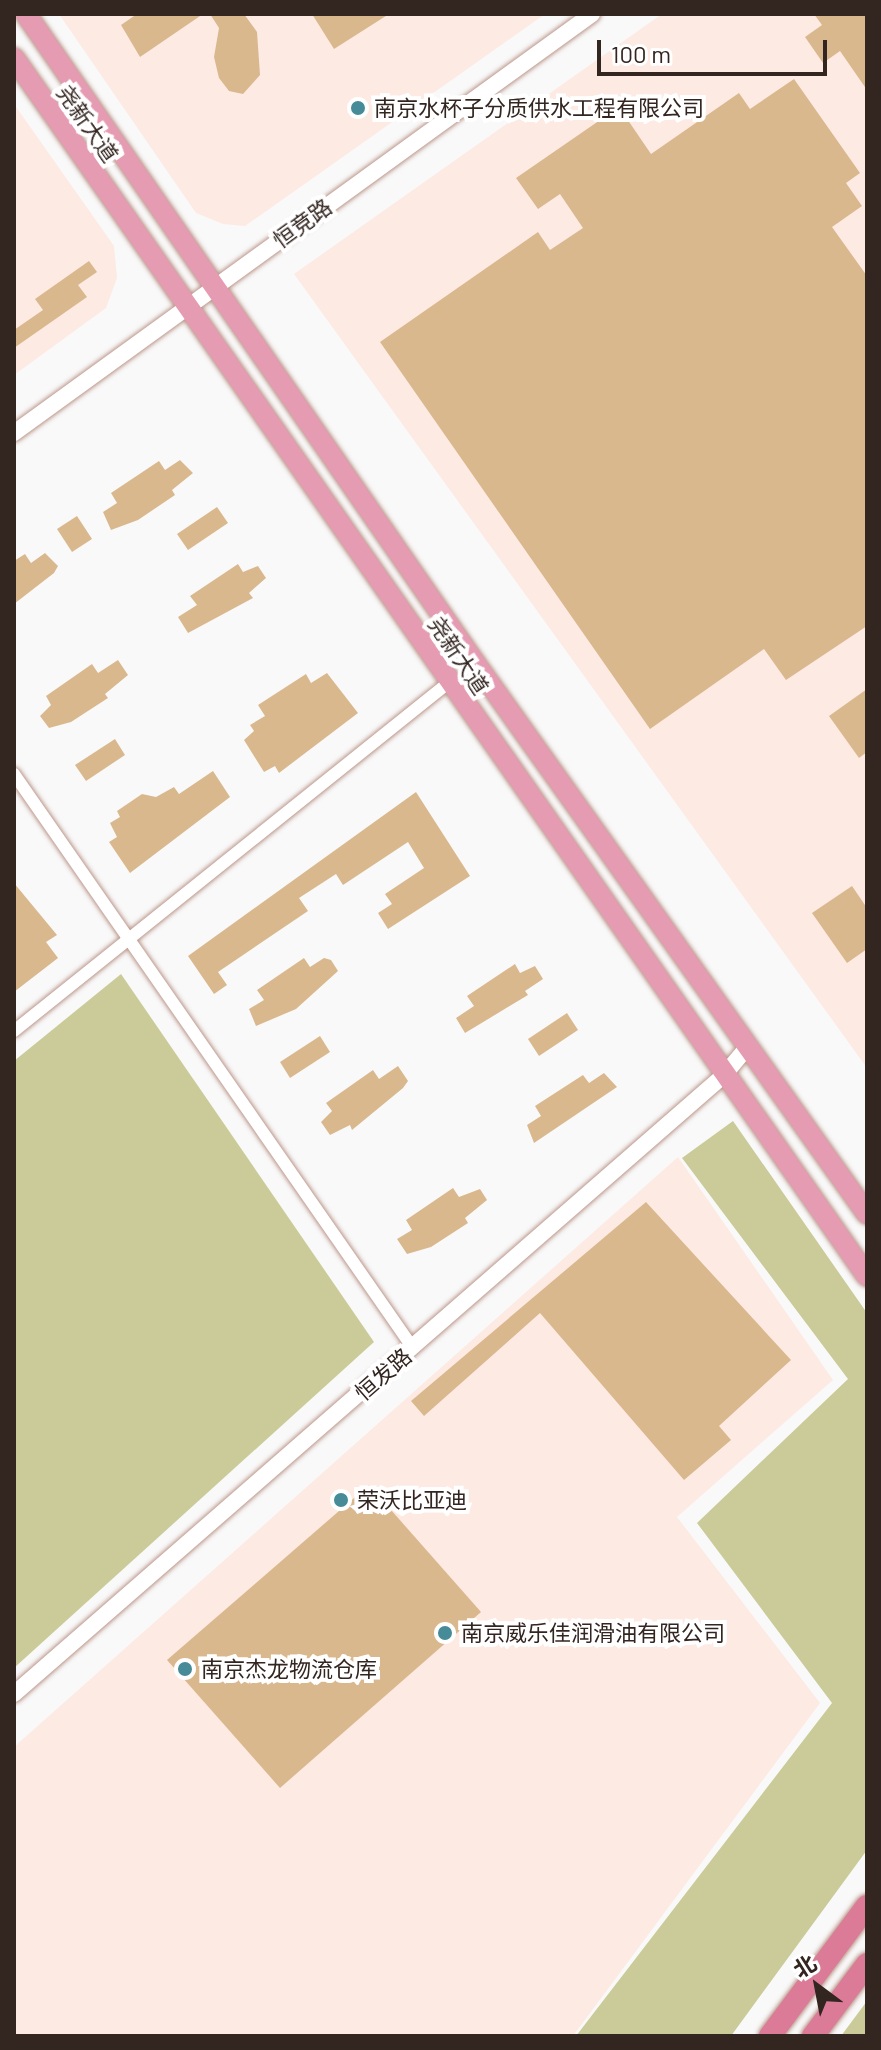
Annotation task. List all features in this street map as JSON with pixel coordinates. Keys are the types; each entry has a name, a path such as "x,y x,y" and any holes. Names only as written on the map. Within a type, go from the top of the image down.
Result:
{"highway":[{"path":"770,2036 867,1906"},
{"path":"813,2036 867,1964"}],"main road":[{"name":"尧新大道","path":"26,14 747,1048 867,1214"},
{"name":"尧新大道","path":"14,58 448,683 867,1276"}],"street":[{"name":"恒竞路","path":"14,433 592,14"},
{"path":"14,1031 448,683"},
{"path":"14,774 413,1348"},
{"name":"恒发路","path":"14,1694 724,1075 747,1048"}],"shaded area":[{"path":"59,14 545,14 245,226 223,224 196,213"},
{"path":"662,14 867,14 867,1068 294,274"},
{"path":"14,104 114,246 117,278 106,308 14,375"},
{"path":"678,1157 833,1380 677,1517 820,1703 573,2036 14,2036 14,1747"}],"green space":[{"path":"121,974 374,1342 14,1668 14,1061"},
{"path":"733,1121 867,1313 867,1850 731,2036 576,2036 832,1703 697,1523 848,1379 682,1158"},
{"path":"867,2001 867,2036 841,2036"}],"building":[{"path":"137,14 203,14 140,57 121,25"},
{"path":"210,14 244,14 257,32 260,75 243,94 229,91 219,78 214,57 219,28"},
{"path":"312,14 389,14 334,49"},
{"path":"814,14 867,14 867,90 840,51 823,63 805,37 822,25"},
{"path":"794,79 860,173 846,183 862,206 832,227 867,276 867,626 786,680 764,649 650,729 380,342 538,232 550,250 583,228 560,194 538,209 516,178 619,107 651,154 739,93 750,109"},
{"path":"89,261 97,272 78,285 87,297 14,348 14,330 43,310 35,299"},
{"path":"180,460 193,473 172,490 175,495 138,520 111,530 103,512 117,503 111,493 159,461 165,470"},
{"path":"217,507 228,523 188,550 177,534"},
{"path":"77,516 92,539 72,552 57,529"},
{"path":"45,553 58,566 54,573 14,604 14,561 25,554 31,563"},
{"path":"238,564 243,572 258,566 266,578 249,593 253,598 188,633 178,617 197,605 190,596"},
{"path":"118,660 128,675 105,694 108,698 71,722 49,728 40,716 51,705 46,696 92,664 98,673"},
{"path":"327,673 358,713 279,773 275,766 264,772 244,740 254,731 250,725 265,716 258,705 306,674 311,683"},
{"path":"867,689 867,752 859,758 829,716"},
{"path":"115,739 125,755 86,781 75,765"},
{"path":"213,771 230,797 130,873 109,842 117,837 110,823 120,817 117,811 142,794 156,797 174,787 179,794"},
{"path":"416,792 470,876 388,929 378,913 392,904 385,894 424,868 408,842 343,885 336,874 299,898 308,911 218,972 227,985 214,994 188,956"},
{"path":"14,883 57,935 46,942 58,958 14,992"},
{"path":"852,886 867,908 867,949 847,963 812,913"},
{"path":"304,958 310,967 324,958 331,960 338,971 296,1009 256,1026 249,1009 264,1000 257,990"},
{"path":"515,964 520,973 535,966 543,979 525,991 528,995 465,1033 456,1018 474,1006 467,996"},
{"path":"567,1013 578,1030 539,1056 528,1039"},
{"path":"320,1036 330,1052 290,1078 280,1062"},
{"path":"398,1066 408,1081 403,1088 352,1130 350,1125 330,1135 321,1122 332,1111 326,1103 373,1070 379,1079"},
{"path":"604,1073 617,1087 534,1143 527,1125 541,1116 535,1106 583,1075 589,1083"},
{"path":"453,1188 459,1197 480,1189 487,1200 465,1218 468,1223 431,1247 407,1254 397,1239 412,1230 406,1220"},
{"path":"646,1202 791,1360 719,1426 731,1440 684,1480 540,1313 424,1416 411,1401"},
{"path":"369,1485 481,1612 280,1788 167,1660"}],"place":[{"name":"南京水杯子分质供水工程有限公司","path":"358,108"},
{"name":"荣沃比亚迪","path":"341,1500"},
{"name":"南京威乐佳润滑油有限公司","path":"445,1633"},
{"name":"南京杰龙物流仓库","path":"185,1669"}]}
